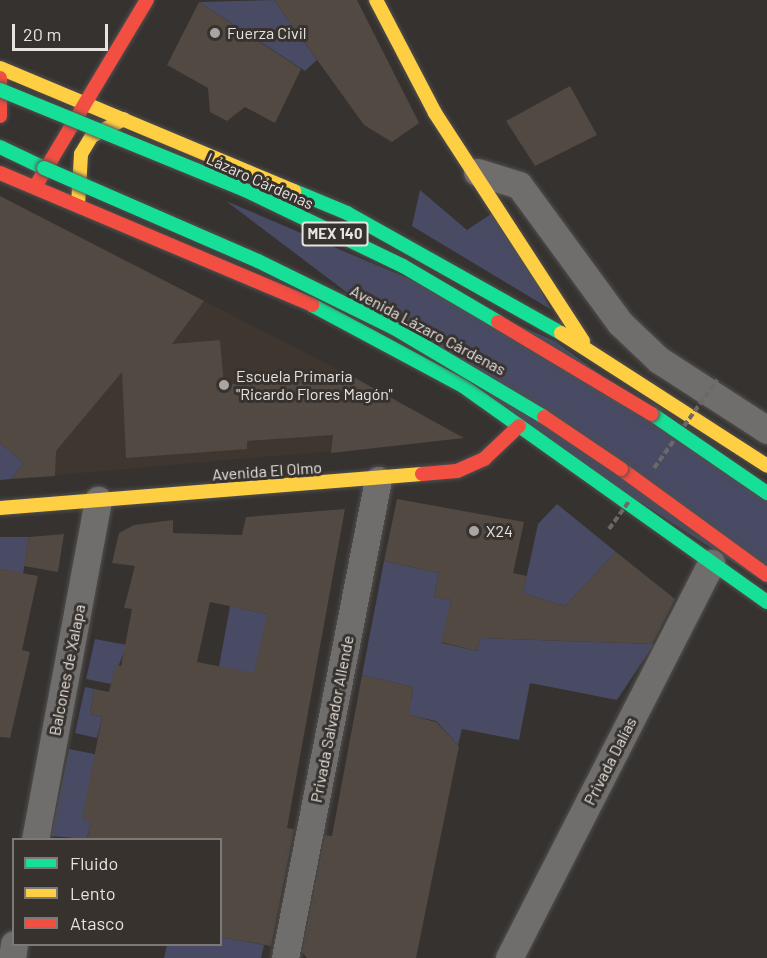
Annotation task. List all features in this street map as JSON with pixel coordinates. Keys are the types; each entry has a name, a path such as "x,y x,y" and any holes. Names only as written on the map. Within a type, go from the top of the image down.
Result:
{"main road":[{"path":"35,187 81,102 147,0"},
{"path":"376,0 418,85 477,172 591,352"},
{"path":"0,68 347,213 512,302 767,466"},
{"path":"0,78 0,116"},
{"name":"Lázaro Cárdenas","path":"0,90 246,190 403,266 652,414 767,493"},
{"path":"78,205 81,154 92,136 124,118"},
{"name":"Avenida Lázaro Cárdenas","path":"0,147 258,261 394,328 493,383 621,469 767,574"},
{"path":"0,173 305,301 463,386 767,602"},
{"name":"Avenida El Olmo","path":"0,508 378,480 457,471 484,459 519,426"}],"street":[{"path":"477,172 519,186 620,323 659,360 767,430"},
{"name":"Privada Salvador Allende","path":"285,958 378,480"},
{"name":"Balcones de Xalapa","path":"35,838 98,500"},
{"name":"Privada Dalías","path":"509,958 711,563"}],"path":[{"path":"650,473 717,380"},
{"path":"609,529 636,492"}],"shaded area":[{"path":"274,0 317,60 305,71 199,2"},
{"path":"420,190 467,230 500,208 550,309 412,226"},
{"path":"226,201 555,341 767,499 767,584 530,431"},
{"name":"Escuela Primaria \"Ricardo Flores Magón\"","path":"158,277 395,399 389,446 11,479"},
{"path":"0,443 24,463 11,479 0,480"},
{"path":"557,504 616,552 565,606 523,593 538,524"},
{"path":"0,537 29,537 23,574 0,569"},
{"path":"384,561 439,573 434,597 451,600 442,643 477,651 480,638 654,644 617,700 530,683 519,740 462,729 458,745 436,721 357,704 411,701 413,687 362,675"},
{"path":"230,606 280,617 254,673 216,683"},
{"path":"95,639 127,645 111,684 86,679"},
{"path":"85,687 94,689 90,714 102,717 97,738 75,733"},
{"path":"69,749 104,756 83,819 91,821 87,838 51,836"},
{"path":"222,937 264,945 261,958 164,958 167,946 222,946"}],"building":[{"path":"274,0 357,0 419,123 392,142 364,125"},
{"name":"Fuerza Civil","path":"199,2 301,69 275,123 245,107 227,121 210,112 208,88 167,65"},
{"path":"570,86 597,135 535,166 506,121"},
{"path":"0,196 204,301 172,344 220,340 224,385 346,373 464,438 331,453 333,435 247,441 247,449 126,458 122,372 56,451 55,476 11,479 24,463 0,443"},
{"path":"397,499 524,522 513,573 527,576 523,593 565,606 616,552 675,599 652,644 480,638 477,651 441,642 451,600 434,597 439,573 384,561"},
{"path":"345,509 287,828 294,829 271,946 222,937 222,838 87,838 91,821 82,819 102,717 90,714 94,689 109,692 116,664 121,666 132,609 124,608 135,566 112,563 119,533 134,525 173,520 173,533 242,535 246,517","holes":["210,602 267,614 254,673 197,662"]},
{"path":"64,534 58,572 24,566 29,537"},
{"path":"0,569 38,576 22,650 30,652 10,738 0,737"},
{"path":"362,675 413,687 409,715 436,722 459,746 416,958 307,958 302,952 325,835 332,836"}],"traffic: fast":[{"path":"0,90 245,190 403,266 498,322"},
{"path":"0,147 44,168"},
{"path":"44,168 258,261 394,328 544,417"},
{"path":"294,191 347,213 561,333"},
{"path":"312,305 463,386 767,602"},
{"path":"652,414 767,493"}],"traffic: slow":[{"path":"376,0 435,113 583,341"},
{"path":"0,68 294,191"},
{"path":"78,205 81,154 92,136 124,119"},
{"path":"561,333 767,466"},
{"path":"0,508 422,474"}],"traffic: jam":[{"path":"35,187 147,0"},
{"path":"0,78 0,116"},
{"path":"0,173 312,305"},
{"path":"498,322 652,414"},
{"path":"544,417 621,469"},
{"path":"422,474 457,471 484,459 519,426"},
{"path":"621,469 767,575"}],"place":[{"name":"Fuerza Civil","path":"215,33"},
{"name":"Escuela Primaria \"Ricardo Flores Magón\"","path":"224,385"},
{"name":"X24","path":"474,531"}]}
